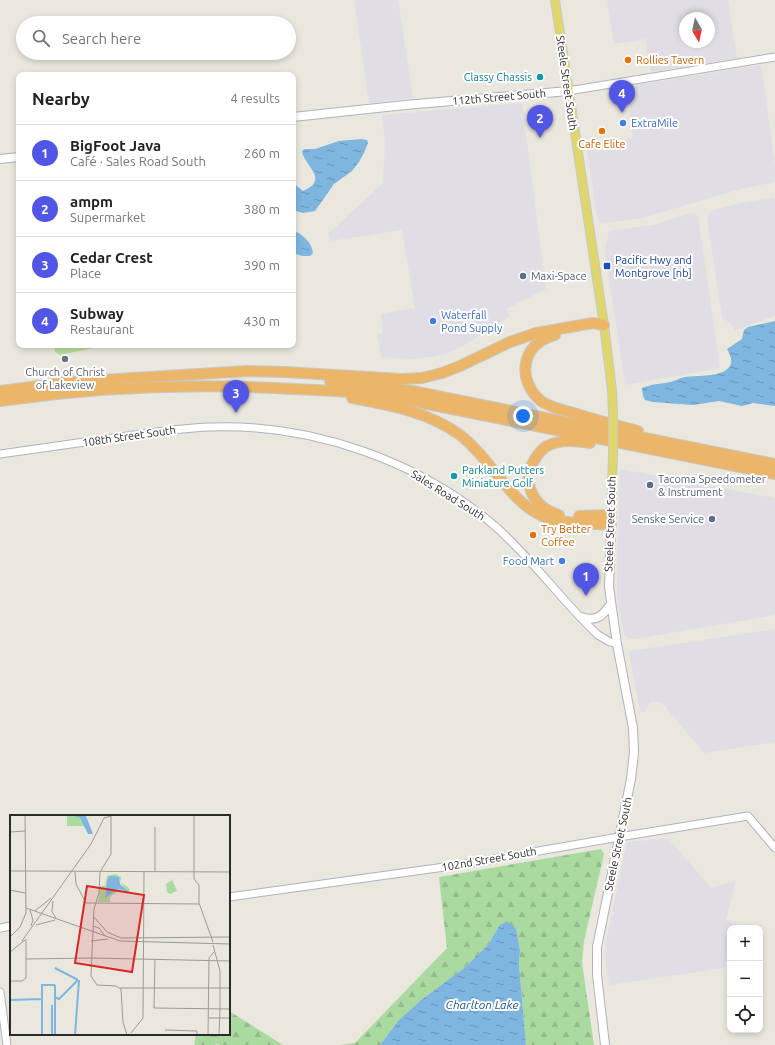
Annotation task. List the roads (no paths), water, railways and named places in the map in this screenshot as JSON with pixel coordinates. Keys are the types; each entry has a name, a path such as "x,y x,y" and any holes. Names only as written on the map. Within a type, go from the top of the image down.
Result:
{"highway":[{"path":"0,391 69,382 247,371 401,379 414,378 431,376 454,368 510,342 536,334 594,323 604,325"},
{"path":"604,325 592,330 557,334 544,339 534,346 527,359 525,368 526,377 531,391 541,401 552,407 666,438 684,451"},
{"path":"199,374 315,379 412,391 684,451 775,474"},
{"path":"0,401 27,397 126,388 221,385 366,394 407,400 684,451 775,464"},
{"path":"313,390 379,403 433,419 445,425 467,441 520,500 532,511 545,517 556,520 611,520"},
{"path":"611,520 562,516 543,508 535,500 529,483 529,472 536,457 547,446 567,441 600,444 662,455 684,451"}],"main road":[{"name":"Steele Street South","path":"555,0 604,325 612,390 613,454 609,578 611,604 633,728 634,744 633,769 601,923 596,956 605,1045"},
{"name":"112th Street South","path":"296,118 405,105 568,91"},
{"path":"0,159 16,157"},
{"path":"581,618 596,619 603,614 611,604"}],"street":[{"name":"112th Street South","path":"568,91 775,57"},
{"name":"108th Street South","path":"0,454 185,429 217,427 258,429"},
{"name":"Sales Road South","path":"258,429 304,436 346,445 384,459 418,475 472,508 496,527 526,556 598,635 610,642 618,644"},
{"name":"102nd Street South","path":"230,897 459,865 748,816 775,848"},
{"path":"0,928 10,926"},
{"path":"0,992 7,1045"}],"water":[{"path":"362,139 367,140 368,143 359,162 352,171 334,184 315,211 303,213 296,211 296,185 303,191 315,182 313,172 303,156 302,151 305,149 315,149 339,141"},
{"path":"296,232 309,242 313,253 310,256 296,254"},
{"path":"775,321 775,406 753,403 742,406 719,401 693,405 645,400 642,388 685,377 715,374 726,370 730,366 731,362 727,349 742,339 744,330 748,327"},
{"name":"Charlton Lake","path":"507,921 516,929 520,950 519,964 526,1045 380,1045 398,1021 421,1000 464,968 488,945 499,926"}],"place":[{"name":"Rollies Tavern","path":"628,60"},
{"name":"Classy Chassis","path":"540,77"},
{"name":"Subway","path":"622,113"},
{"name":"ExtraMile","path":"623,123"},
{"name":"Cafe Elite","path":"602,131"},
{"name":"ampm","path":"540,138"},
{"name":"Pacific Hwy and Montgrove [nb]","path":"607,266"},
{"name":"Maxi-Space","path":"523,276"},
{"name":"Waterfall Pond Supply","path":"433,321"},
{"name":"Church of Christ of Lakeview","path":"65,359"},
{"name":"Cedar Crest","path":"236,413"},
{"name":"Parkland Putters Miniature Golf","path":"454,476"},
{"name":"Tacoma Speedometer & Instrument","path":"650,485"},
{"name":"Senske Service","path":"712,519"},
{"name":"Try Better Coffee","path":"533,535"},
{"name":"Food Mart","path":"562,561"},
{"name":"BigFoot Java","path":"586,596"}]}
